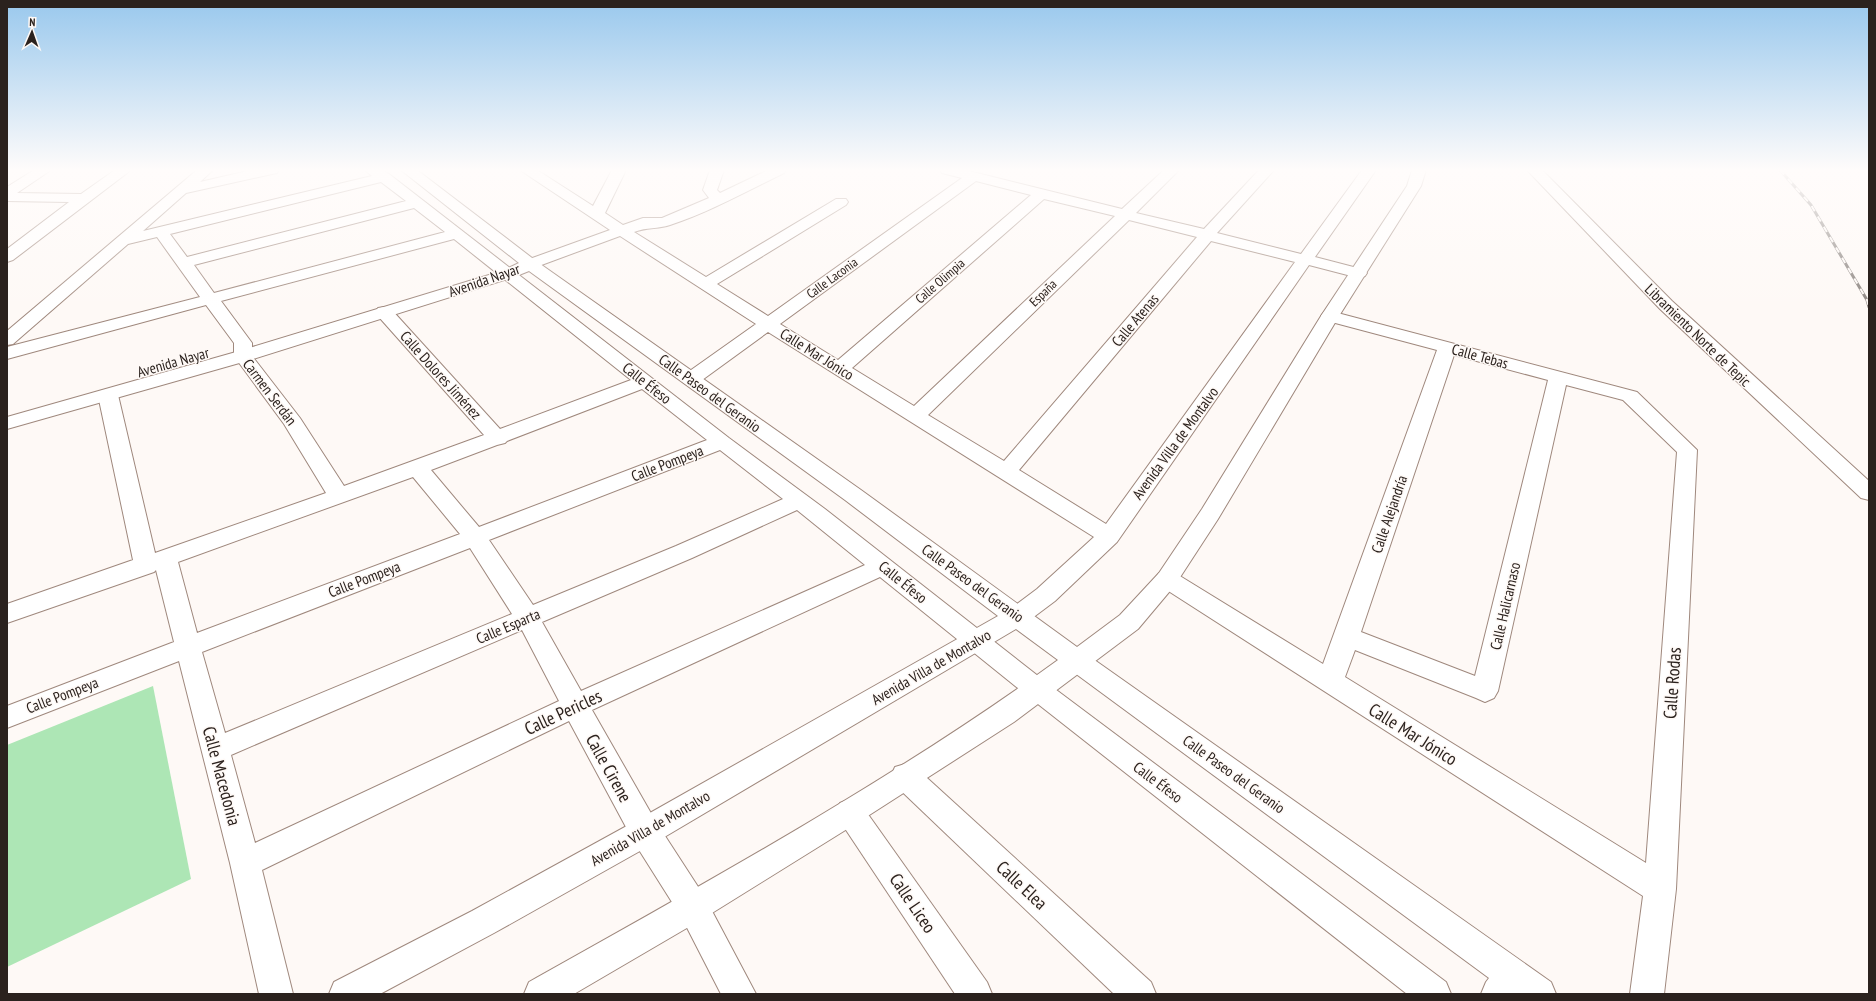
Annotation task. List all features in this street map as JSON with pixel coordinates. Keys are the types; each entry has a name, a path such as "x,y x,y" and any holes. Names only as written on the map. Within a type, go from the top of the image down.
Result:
{"main road":[{"path":"7,257 60,217"},
{"path":"7,340 151,217"},
{"path":"122,242 215,217"},
{"path":"183,263 364,217"},
{"name":"Calle Éfeso","path":"434,217 722,442 799,500 1038,690 1434,994"},
{"name":"Calle Paseo del Geranio","path":"469,217 530,264 1018,616 1517,988"},
{"name":"Calle Mar Jónico","path":"599,217 1006,473 1109,536"},
{"name":"Avenida Nayar","path":"7,423 108,395 243,349 503,270 530,264 620,230 643,223 664,222 674,217"},
{"path":"706,284 817,217"},
{"name":"Calle Laconia","path":"691,380 918,217"},
{"name":"Calle Olimpia","path":"840,368 1015,217"},
{"name":"España","path":"915,416 1122,217"},
{"path":"1131,217 1359,273"},
{"name":"Calle Atenas","path":"1006,473 1224,217"},
{"name":"Avenida Villa de Montalvo","path":"346,994 483,922 646,832 976,641 1018,616 1046,595 1109,536 1337,217"},
{"path":"541,994 693,907 850,812 1004,714 1129,622 1167,579 1210,514 1330,316 1359,273 1393,217"},
{"name":"Libramiento Norte de Tepic","path":"1579,217 1666,306 1869,493"},
{"name":"Carmen Serdán","path":"160,231 211,298 243,349 293,422 339,496"},
{"path":"7,353 456,234"},
{"path":"7,237 33,237"},
{"name":"Avenida Nayar","path":"7,412 35,406 107,382 243,349 384,312 503,270"},
{"name":"Calle Dolores Jiménez","path":"384,312 498,439"},
{"name":"Calle Tebas","path":"1330,316 1630,396"},
{"name":"Calle Alejandría","path":"1330,681 1347,637 1447,347"},
{"name":"Calle Halicarnaso","path":"1347,637 1485,690 1558,377"},
{"path":"7,614 155,563 498,439 645,381"},
{"name":"Calle Macedonia","path":"108,395 155,563 188,646 245,863 276,994"},
{"name":"Calle Rodas","path":"1630,396 1687,450 1660,889 1647,994"},
{"name":"Calle Pompeya","path":"7,717 188,646 722,442"},
{"name":"Calle Cirene","path":"417,468 475,537 528,618 574,706 646,832 693,907 739,994"},
{"name":"Calle Esparta","path":"215,749 528,618 799,500"},
{"name":"Calle Pericles","path":"245,863 574,706 883,566"},
{"name":"Calle Mar Jónico","path":"1167,579 1660,889"},
{"name":"Calle Elea","path":"905,776 1139,994"},
{"name":"Calle Liceo","path":"850,812 975,994"}],"green space":[{"path":"153,686 191,879 7,967 7,745"}],"railway":[{"path":"1818,217 1867,300 1869,307"}]}
